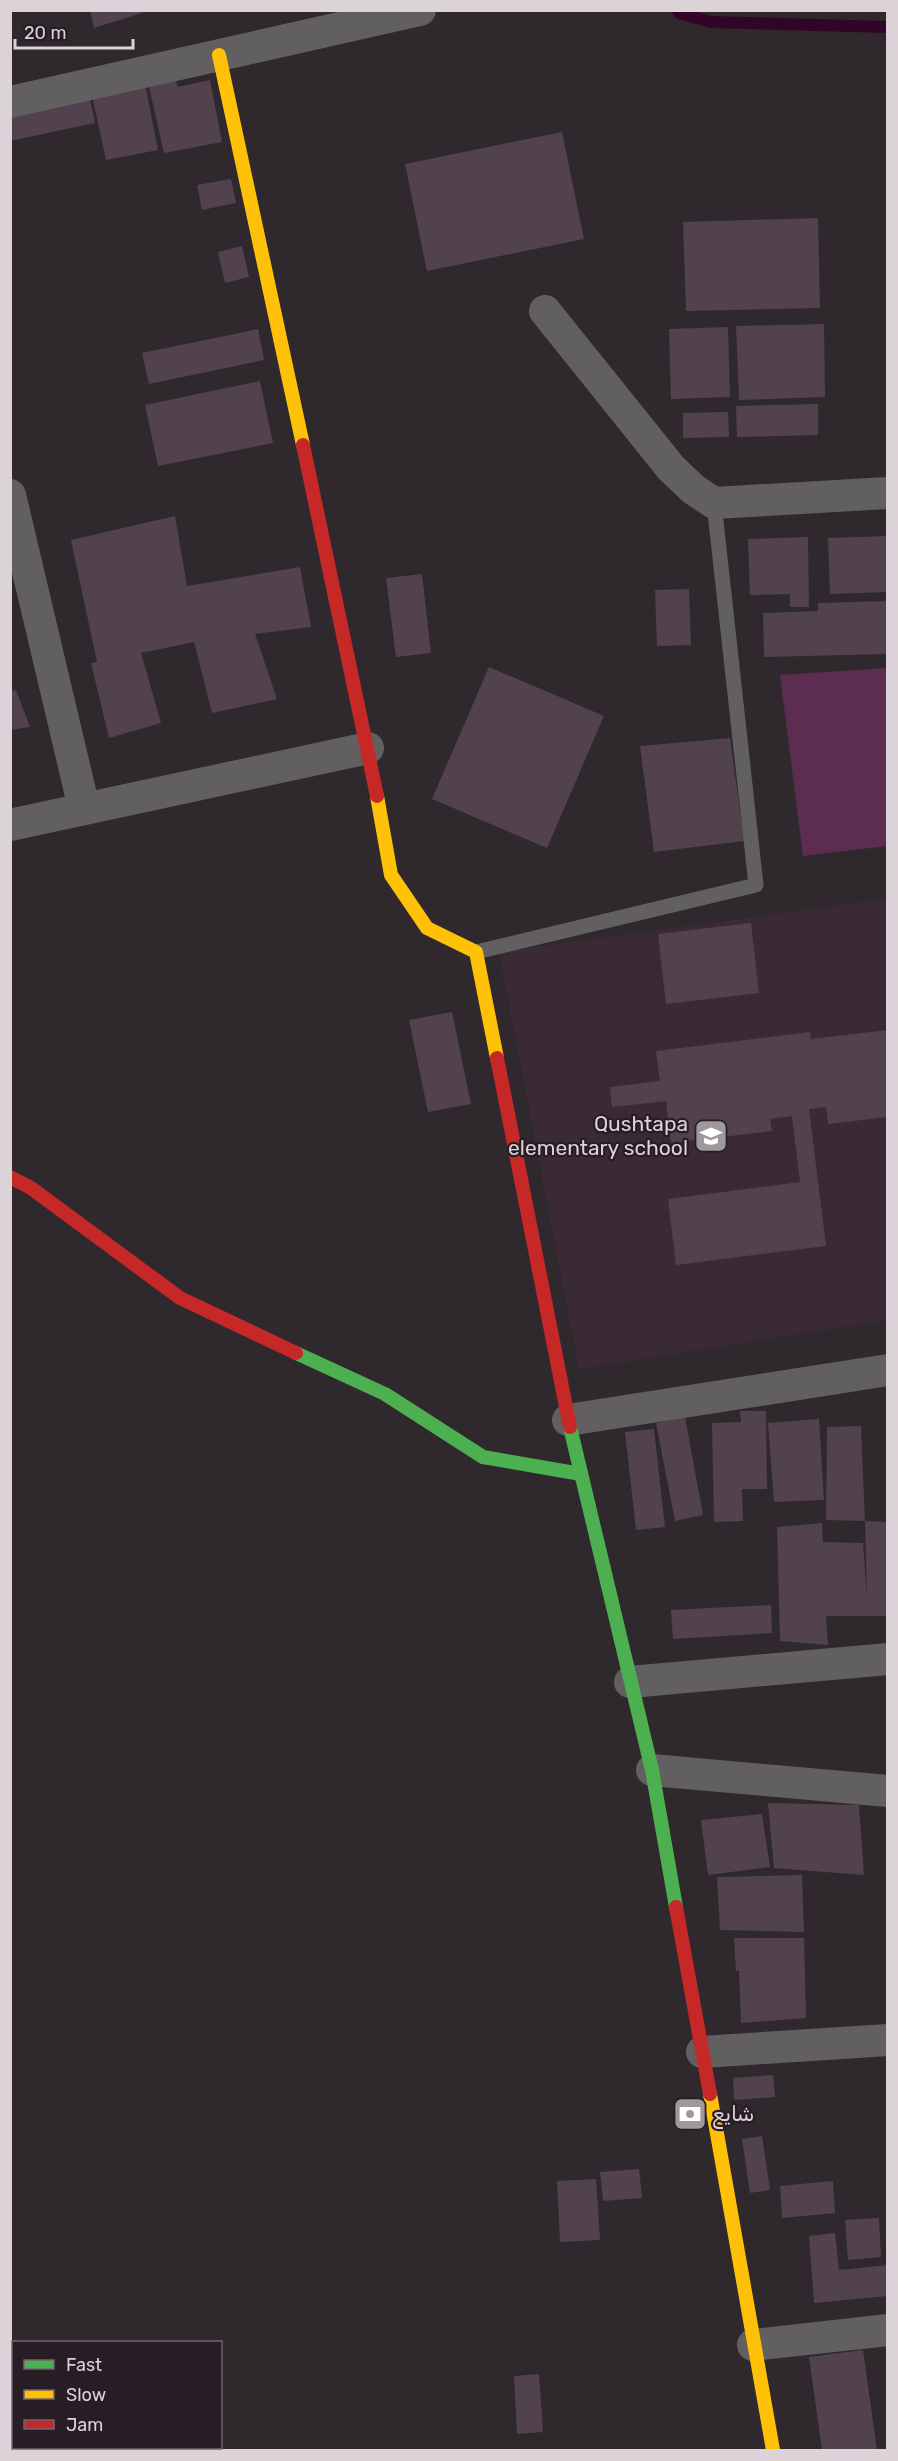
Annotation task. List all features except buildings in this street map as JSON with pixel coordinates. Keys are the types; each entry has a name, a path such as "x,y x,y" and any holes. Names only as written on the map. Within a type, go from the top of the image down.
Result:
{"street":[{"path":"10,102 401,13"},
{"path":"219,56 368,748 391,875 427,928 476,952 568,1420 652,1770 773,2451"},
{"path":"545,311 670,468 693,489 714,503 888,493"},
{"path":"10,495 84,808"},
{"path":"10,825 368,748"},
{"path":"10,1178 31,1188 180,1298 385,1394 483,1457 581,1474"},
{"path":"568,1420 888,1370"},
{"path":"630,1682 888,1659"},
{"path":"652,1770 888,1791"},
{"path":"702,2052 888,2040"},
{"path":"753,2345 888,2330"}],"lane":[{"path":"476,952 756,885 714,503"}],"shaded area":[{"path":"887,668 887,846 803,856 780,675"},
{"name":"Qushtapa elementary school","path":"887,899 887,1320 579,1369 499,952"}],"waterway":[{"path":"677,10 679,13 711,22 888,27"}],"traffic: fast":[{"path":"296,1353 385,1394 483,1457 581,1474"},
{"path":"570,1427 652,1770 676,1907"}],"traffic: slow":[{"path":"219,55 303,445"},
{"path":"377,796 391,875 427,928 476,952 497,1058"},
{"path":"710,2094 773,2450"}],"traffic: jam":[{"path":"303,445 377,796"},
{"path":"497,1058 570,1427"},
{"path":"10,1177 31,1188 180,1298 296,1353"},
{"path":"676,1907 710,2094"}],"place":[{"name":"Qushtapa elementary school","path":"711,1136"},
{"name":"شايع","path":"690,2114"}]}
